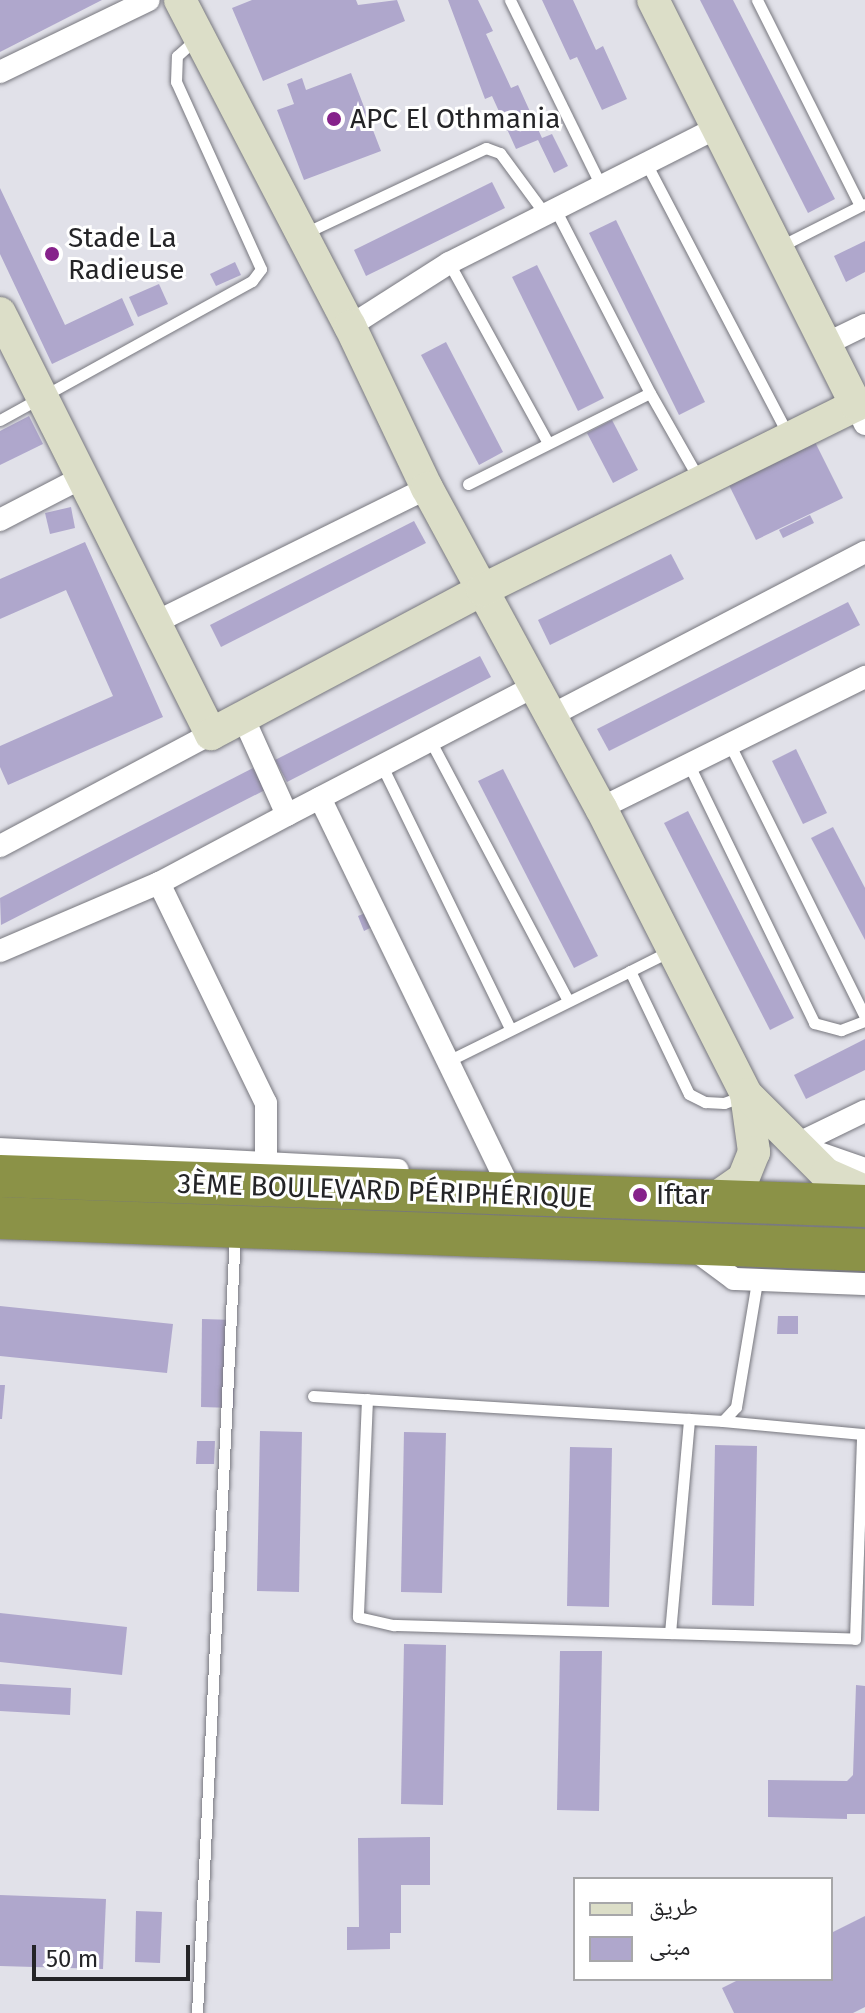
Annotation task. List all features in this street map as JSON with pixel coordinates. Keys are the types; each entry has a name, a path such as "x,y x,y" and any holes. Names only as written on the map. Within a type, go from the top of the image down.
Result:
{"highway":[{"name":"3ÈME BOULEVARD PÉRIPHÉRIQUE","path":"0,1176 707,1204 865,1206"},
{"name":"3ÈME BOULEVARD PÉRIPHÉRIQUE","path":"0,1218 691,1247 865,1250"}],"street":[{"path":"0,72 149,0"},
{"path":"180,0 350,326 427,488 601,808 746,1094 826,1174 865,1191"},
{"path":"0,846 482,590 790,438 860,415 720,126 653,0"},
{"path":"350,326 449,263 720,126"},
{"path":"0,313 211,734"},
{"path":"826,344 865,325"},
{"path":"0,520 83,477"},
{"path":"156,622 427,488"},
{"path":"550,716 865,552"},
{"path":"601,808 865,677"},
{"path":"0,951 159,883 535,686"},
{"path":"243,717 287,815"},
{"path":"320,798 504,1177"},
{"path":"159,883 266,1103 266,1161"},
{"path":"707,1204 743,1179 754,1152 746,1094"},
{"path":"795,1145 865,1111"},
{"path":"795,1145 865,1169"},
{"path":"0,1149 266,1161 504,1177 558,1184 607,1200"},
{"path":"691,1247 734,1279 865,1284"}],"lane":[{"path":"510,0 601,186"},
{"path":"757,0 862,205 779,247"},
{"path":"0,420 252,281 261,269 176,82 177,56 199,36"},
{"path":"302,234 486,148 500,153 550,212 700,482"},
{"path":"646,163 790,438"},
{"path":"449,263 548,443"},
{"path":"468,484 650,393"},
{"path":"430,740 567,999"},
{"path":"689,765 814,1023 841,1030 865,1019 730,745"},
{"path":"382,766 510,1029"},
{"path":"448,1061 567,999 674,949"},
{"path":"630,971 689,1094 705,1102 724,1103 746,1094"},
{"path":"197,2013 235,1228"},
{"path":"723,1421 736,1407 757,1282"},
{"path":"313,1396 367,1399 723,1421 862,1434 855,1639 394,1625 358,1617 367,1399"},
{"path":"670,1633 689,1419"}],"building":[{"path":"0,0 102,0 0,52"},
{"path":"252,0 356,0 358,5 397,0 405,21 263,81 232,8"},
{"path":"448,0 478,0 493,31 486,34 511,88 518,85 542,138 552,134 568,166 554,173 538,140 516,149 492,96 485,99"},
{"path":"542,0 573,0 596,50 603,46 627,99 602,110 577,57 570,60"},
{"path":"700,0 733,0 835,199 808,213"},
{"path":"351,73 381,151 304,180 277,110 294,104 287,84 302,78 306,90"},
{"path":"492,182 505,208 366,276 354,250"},
{"path":"0,188 65,325 122,298 134,325 52,364 0,254"},
{"path":"616,220 705,402 679,415 589,233"},
{"path":"865,241 865,272 846,282 834,256"},
{"path":"235,262 241,275 216,286 210,274"},
{"path":"537,265 604,398 578,411 512,277"},
{"path":"159,284 168,304 138,317 129,297"},
{"path":"446,342 503,452 479,465 421,355"},
{"path":"29,416 43,444 0,465 0,431"},
{"path":"612,420 638,470 613,483 587,433"},
{"path":"813,438 843,498 756,540 727,481"},
{"path":"71,507 75,528 50,534 45,513"},
{"path":"810,515 814,523 783,538 779,530"},
{"path":"414,521 426,543 221,647 210,625"},
{"path":"85,542 163,717 8,785 0,767 0,746 113,696 66,590 0,619 0,579"},
{"path":"671,554 684,579 550,645 538,620"},
{"path":"848,602 860,625 609,751 597,729"},
{"path":"480,656 491,677 287,782 275,760"},
{"path":"796,749 827,813 803,824 772,761"},
{"path":"253,768 265,790 1,925 0,898"},
{"path":"503,769 598,956 574,968 478,781"},
{"path":"688,811 794,1018 770,1030 664,823"},
{"path":"833,827 865,888 865,940 811,838"},
{"path":"370,911 376,925 364,931 358,916"},
{"path":"865,1039 865,1070 806,1099 794,1075"},
{"path":"0,1306 173,1324 167,1373 0,1356"},
{"path":"778,1316 798,1316 798,1334 777,1334"},
{"path":"202,1319 235,1320 234,1408 201,1407"},
{"path":"0,1385 5,1385 2,1419 0,1419"},
{"path":"260,1431 302,1432 299,1592 257,1591"},
{"path":"404,1432 446,1433 442,1593 401,1592"},
{"path":"197,1441 215,1441 214,1464 196,1464"},
{"path":"715,1445 757,1446 754,1606 712,1605"},
{"path":"570,1447 612,1448 609,1607 567,1606"},
{"path":"0,1613 127,1627 122,1675 0,1662"},
{"path":"404,1644 446,1645 443,1805 401,1804"},
{"path":"560,1651 602,1651 599,1811 557,1810"},
{"path":"0,1684 71,1688 70,1715 0,1711"},
{"path":"856,1685 865,1686 865,1814 847,1814 847,1819 768,1817 768,1780 847,1781 853,1775"},
{"path":"430,1837 430,1885 401,1885 401,1933 390,1933 390,1949 347,1950 347,1927 359,1927 358,1838"},
{"path":"0,1895 106,1899 103,1969 0,1966"},
{"path":"136,1911 162,1912 160,1963 135,1962"},
{"path":"865,1916 865,2007 853,2013 734,2013 722,1988 736,1981 833,1981 833,1932"}],"place":[{"name":"APC El Othmania","path":"334,119"},
{"name":"Stade La Radieuse","path":"52,254"},
{"name":"Iftar","path":"640,1195"}]}
